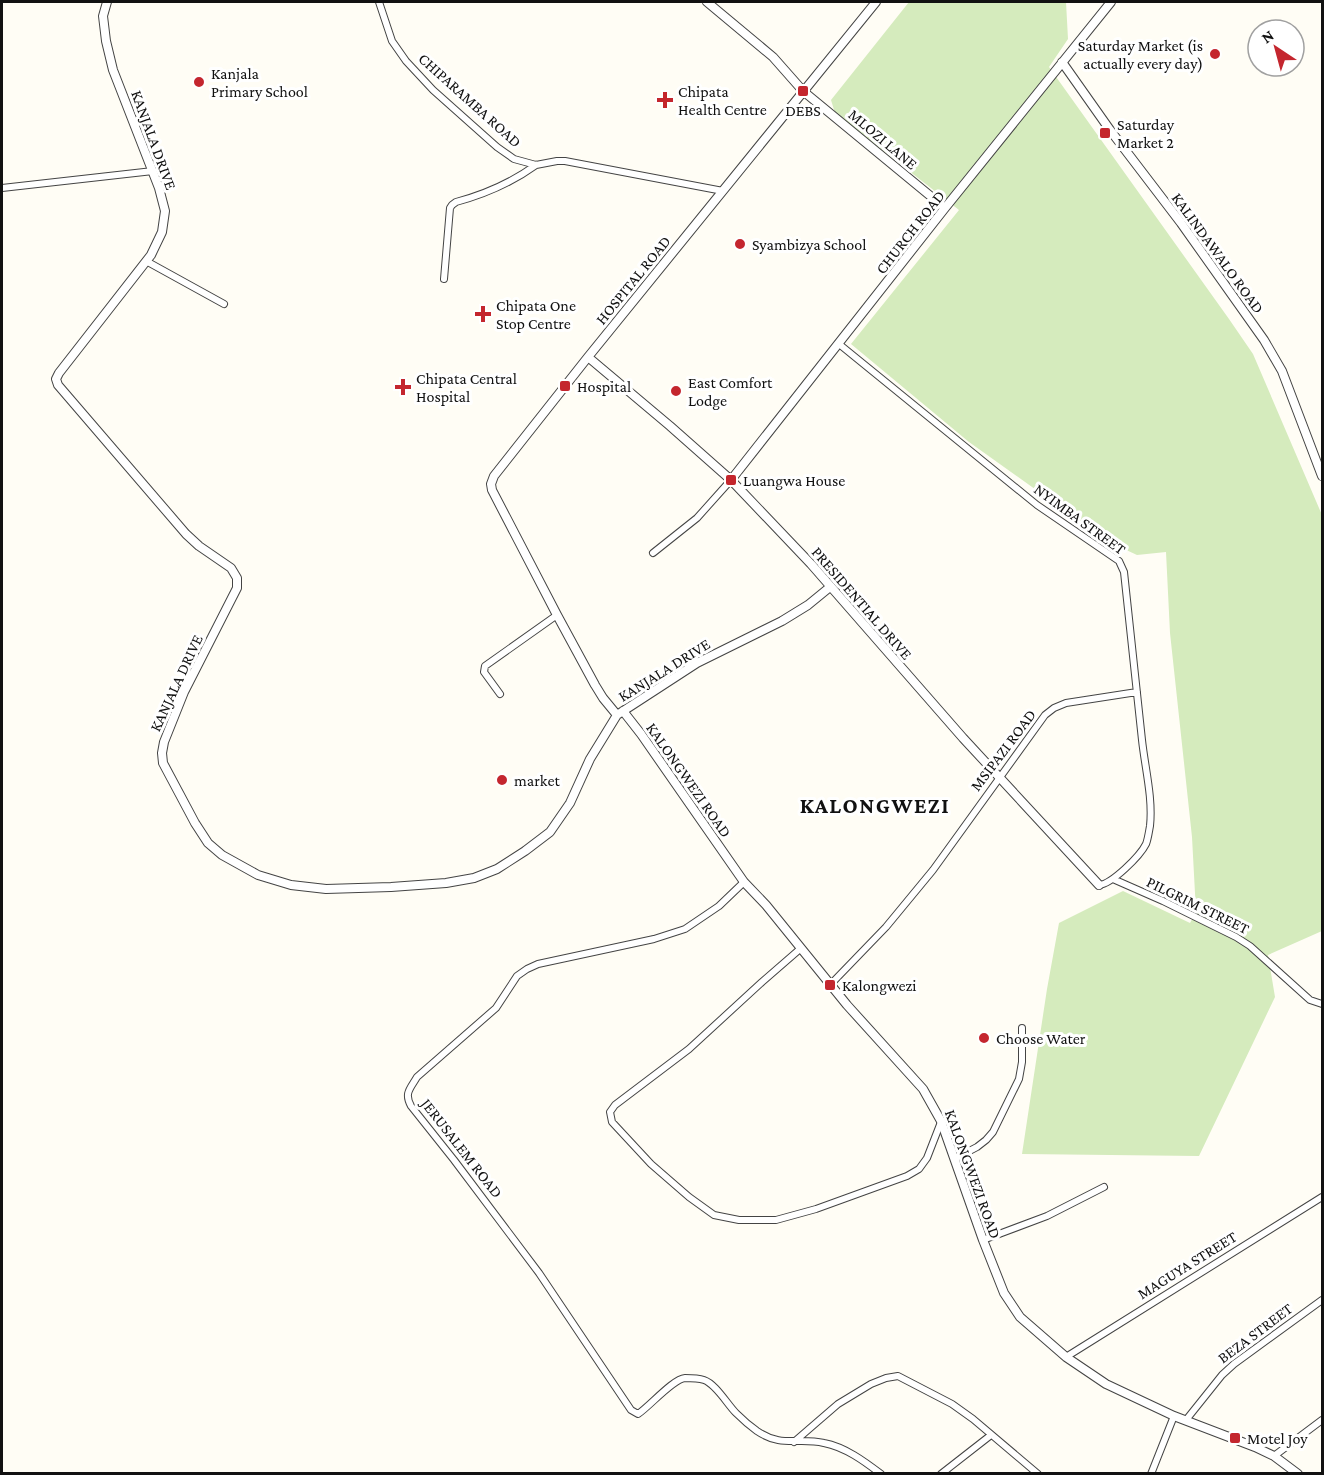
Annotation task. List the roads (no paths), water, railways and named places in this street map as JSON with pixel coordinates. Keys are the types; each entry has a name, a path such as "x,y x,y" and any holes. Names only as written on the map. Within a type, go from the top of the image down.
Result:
{"street":[{"name":"KANJALA DRIVE","path":"107,2 103,16 113,70 153,171 165,211 162,231 151,255 56,379 58,385 186,534 231,568 237,578 237,588 184,692 164,742 162,753 163,763 195,823 208,843 222,855 258,876 291,885 326,889 446,883 474,878 497,869 550,832 570,803 590,759 620,713 698,663 782,621 808,605 830,587"},
{"name":"CHIPARAMBA ROAD","path":"379,2 392,41 406,61 433,90 497,147 514,159 536,165 557,160 565,161 723,191"},
{"name":"MLOZI LANE","path":"707,2 773,57 803,91 945,208"},
{"name":"HOSPITAL ROAD","path":"620,713 603,698 557,615 490,484 588,357 876,2"},
{"name":"CHURCH ROAD","path":"731,480 1111,2"},
{"name":"KALINDAWALO ROAD","path":"1062,62 1264,340 1282,370 1323,476"},
{"path":"444,279 452,205 503,186 536,165"},
{"path":"2,188 153,171"},
{"path":"146,261 224,304"},
{"name":"NYIMBA STREET","path":"839,344 1037,505 1119,561 1124,572 1149,794 1150,825 1147,843 1113,879 1099,885"},
{"name":"PRESIDENTIAL DRIVE","path":"588,357 731,480 1099,885"},
{"path":"653,553 697,518 731,480"},
{"path":"500,694 484,672 485,666 557,615"},
{"name":"MSIPAZI ROAD","path":"830,986 909,901 1045,715 1066,703 1137,692"},
{"name":"KALONGWEZI ROAD","path":"620,713 641,734 744,882 766,905 830,986 923,1089 941,1121 1004,1293 1020,1317 1066,1357 1107,1384 1174,1416 1235,1438 1274,1456 1298,1473"},
{"name":"PILGRIM STREET","path":"1113,879 1236,937 1251,946 1310,1000 1323,1004"},
{"name":"JERUSALEM ROAD","path":"744,882 718,906 685,929 654,939 538,964 527,969 517,976 496,1008 417,1077 408,1091 407,1099 539,1273 631,1410 638,1414 678,1379 705,1380 735,1412 757,1431 779,1441 794,1442"},
{"path":"800,949 689,1048 615,1104 610,1112 612,1122 651,1164 714,1215 739,1220 776,1220 816,1209 907,1176 919,1169 927,1158 941,1121"},
{"path":"954,1159 977,1147 993,1132 1018,1079 1022,1062 1022,1028"},
{"path":"983,1240 1047,1216 1104,1187"},
{"name":"MAGUYA STREET","path":"1066,1357 1323,1197"},
{"name":"BEZA STREET","path":"1186,1420 1222,1375 1234,1364 1323,1300"},
{"path":"794,1442 838,1404 871,1384 898,1376 952,1404 1038,1473"},
{"path":"1154,1472 1174,1416"},
{"path":"1274,1456 1323,1420"},
{"path":"941,1473 991,1435"},
{"path":"794,1442 825,1443 863,1460 880,1473"}],"place":[{"name":"Saturday Market (is actually every day)","path":"1215,54"},
{"name":"Kanjala Primary School","path":"199,82"},
{"name":"DEBS","path":"803,91"},
{"name":"Chipata Health Centre","path":"665,100"},
{"name":"Saturday Market 2","path":"1105,133"},
{"name":"Syambizya School","path":"740,244"},
{"name":"Chipata One Stop Centre","path":"483,314"},
{"name":"Hospital","path":"565,386"},
{"name":"Chipata Central Hospital","path":"403,387"},
{"name":"East Comfort Lodge","path":"676,391"},
{"name":"Luangwa House","path":"731,480"},
{"name":"market","path":"502,780"},
{"name":"Kalongwezi","path":"830,985"},
{"name":"Choose Water","path":"984,1038"},
{"name":"Motel Joy","path":"1235,1438"}],"district":[{"name":"KALONGWEZI","path":"875,805"}]}
